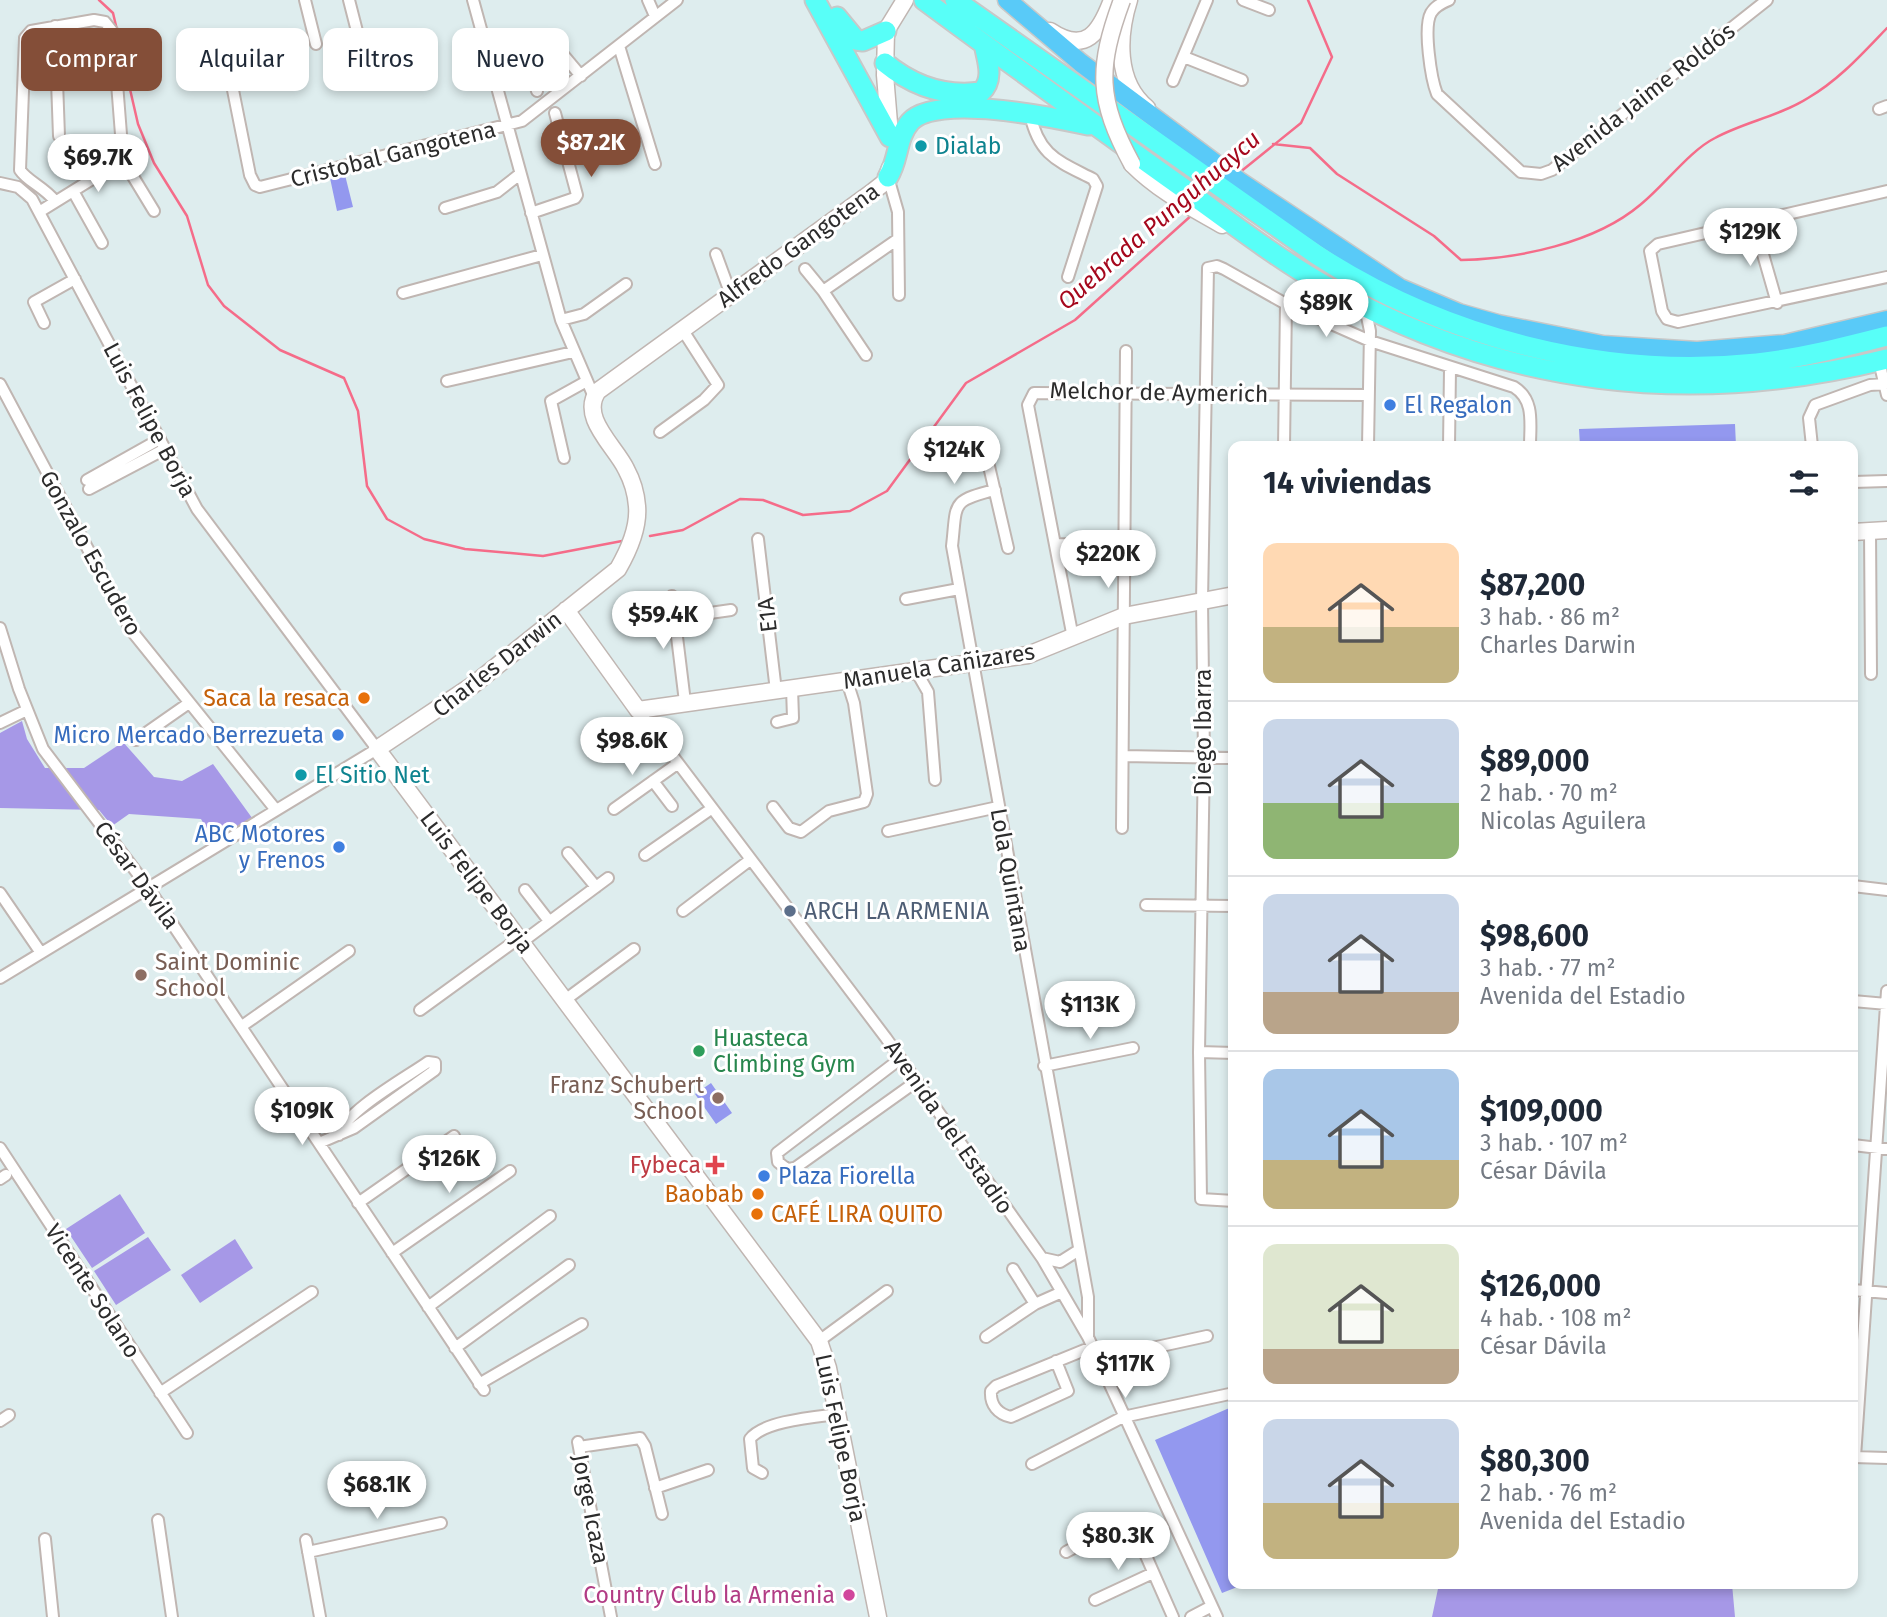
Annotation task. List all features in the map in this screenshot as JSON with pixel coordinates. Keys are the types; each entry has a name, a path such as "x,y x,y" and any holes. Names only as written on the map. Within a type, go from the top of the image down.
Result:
{"highway":[{"path":"815,0 890,137"},
{"path":"827,0 846,31 856,40 863,41 886,31"},
{"path":"924,0 1098,128 1289,262 1365,307 1424,334 1483,355 1605,380 1696,387 1779,381 1883,360"},
{"path":"955,0 1226,179 1363,285 1455,325 1554,352 1636,363 1731,365 1835,349 1887,336"},
{"path":"885,63 904,79 926,88 953,93 981,92 987,86 990,73 984,44"},
{"path":"888,177 904,130 919,114 944,107 1030,114 1098,128"}],"main road":[{"path":"1012,4 1226,179 1400,288 1459,313 1498,324 1603,345 1697,351 1785,344 1887,320"}],"street":[{"path":"305,0 316,44"},
{"path":"349,0 356,28"},
{"name":"Charles Darwin","path":"0,978 377,749 473,685 618,569 628,553 636,522 632,482 593,415 594,397 561,320 473,0"},
{"path":"649,0 655,16"},
{"name":"Cristobal Gangotena","path":"233,91 250,175 256,186 260,187 506,126 537,111 677,0"},
{"path":"1012,4 1061,38 1075,41 1098,32 1112,0"},
{"path":"1122,0 1104,64 1104,99 1117,136 1132,164 1152,184 1179,202 1289,262"},
{"path":"1129,0 1120,47 1136,94 1143,104 1226,179"},
{"path":"1173,81 1208,0"},
{"path":"1243,0 1269,10"},
{"name":"Avenida Jaime Roldós","path":"1449,0 1432,12 1428,22 1432,82 1437,94 1521,172 1541,174 1552,170 1768,0"},
{"name":"Alfredo Gangotena","path":"594,397 605,384 872,193 888,177 892,156 885,63 886,31 903,3"},
{"path":"55,201 46,188 23,176 20,170 25,38 31,31 94,20 110,25 116,43 123,160 154,211"},
{"path":"55,26 59,136"},
{"path":"619,46 655,164"},
{"path":"1184,57 1242,80"},
{"path":"569,62 581,76"},
{"path":"531,213 577,195 555,113"},
{"path":"1030,114 1033,130 1045,152 1093,179 1097,192 1068,277"},
{"path":"39,212 123,160"},
{"path":"445,208 498,192 520,174"},
{"path":"888,177 897,204 899,295"},
{"name":"Luis Felipe Borja","path":"0,183 25,190 39,212 197,509 819,1341 838,1414 878,1617"},
{"path":"73,191 102,243"},
{"path":"1887,191 1658,244 1650,251 1667,319 1678,322 1777,303 1887,277"},
{"path":"1754,223 1777,303"},
{"path":"823,291 898,239"},
{"path":"716,254 731,295"},
{"path":"403,293 542,255"},
{"name":"Diego Ibarra","path":"1228,1201 1202,1200 1199,1052 1205,757 1202,601 1207,270 1212,266 1224,269 1286,304"},
{"path":"805,269 866,355"},
{"path":"44,323 34,302 75,279"},
{"path":"561,320 584,314 626,284"},
{"path":"1284,441 1286,304 1370,341 1450,369 1514,387 1526,397 1530,441"},
{"path":"1365,307 1370,341 1368,441"},
{"path":"660,432 704,400 718,385 682,329"},
{"path":"1122,828 1126,351"},
{"path":"447,382 573,352"},
{"path":"1811,441 1809,418 1815,405 1860,389 1886,389 1883,360"},
{"path":"1855,366 1863,379 1860,389"},
{"path":"1449,441 1450,369"},
{"path":"564,458 551,401 587,381"},
{"name":"Gonzalo Escudero","path":"0,384 131,630 276,810"},
{"name":"Melchor de Aymerich","path":"1073,638 1029,399 1038,391 1368,395"},
{"path":"982,436 1008,548"},
{"path":"88,484 163,444"},
{"path":"1858,482 1887,481"},
{"name":"Lola Quintana","path":"995,490 968,496 957,505 952,546 1079,1250 1087,1297 1090,1342"},
{"path":"1858,532 1887,530"},
{"path":"1870,531 1871,674"},
{"name":"E1A","path":"758,539 784,690 793,718 777,722"},
{"path":"1055,544 1124,545"},
{"path":"906,599 959,589"},
{"path":"672,596 685,702"},
{"name":"Manuela Cañizares","path":"638,710 1028,655 1124,616 1228,596"},
{"name":"Avenida del Estadio","path":"566,610 677,764 917,1082 1042,1258 1090,1342 1215,1612"},
{"path":"675,618 731,610"},
{"name":"César Dávila","path":"0,628 43,749 148,886 481,1387 582,1324"},
{"path":"916,671 928,692 935,780"},
{"path":"773,807 789,828 801,832 829,811 864,802 867,794 854,703 847,681"},
{"path":"136,740 189,703"},
{"path":"0,723 27,710"},
{"path":"1123,756 1228,758"},
{"path":"614,809 677,764"},
{"path":"653,781 671,806"},
{"path":"888,831 998,807"},
{"path":"645,855 711,809"},
{"path":"568,853 596,887"},
{"path":"683,911 750,860"},
{"path":"420,1010 608,878"},
{"path":"1858,887 1887,890"},
{"path":"525,890 550,921"},
{"path":"0,893 41,953"},
{"path":"1146,905 1228,906"},
{"path":"565,1000 634,949"},
{"path":"242,1026 349,951"},
{"path":"1858,1397 1865,1291 1882,1149 1887,991"},
{"path":"1858,1001 1886,1004"},
{"path":"1044,1066 1133,1048"},
{"path":"1199,1052 1228,1053"},
{"path":"900,1059 777,1153 778,1162 787,1169 795,1167 917,1082"},
{"path":"318,1143 339,1135 354,1128 435,1070 435,1063 428,1062 355,1114 343,1125 339,1135"},
{"path":"358,1203 454,1136"},
{"path":"1858,1146 1882,1149"},
{"name":"Vicente Solano","path":"0,1148 187,1433"},
{"path":"392,1254 510,1171"},
{"path":"428,1307 550,1216"},
{"path":"1042,1258 1060,1262 1079,1250"},
{"path":"455,1348 569,1265"},
{"path":"1013,1269 1035,1304"},
{"path":"1858,1290 1887,1293"},
{"path":"819,1341 887,1291"},
{"path":"160,1393 312,1292"},
{"path":"986,1337 1035,1304 1062,1292"},
{"path":"1097,1360 1207,1336"},
{"path":"1056,1361 1068,1391 1011,1417 997,1410 991,1397 991,1391 996,1386 1056,1361 1090,1342"},
{"path":"1032,1464 1123,1417 1228,1394"},
{"path":"762,1473 756,1472 752,1460 750,1439 754,1433 771,1426 838,1414"},
{"name":"Jorge Icaza","path":"611,1617 579,1444 640,1438 645,1446 655,1488"},
{"path":"1858,1457 1887,1458"},
{"path":"662,1514 655,1488 708,1470"},
{"path":"158,1520 172,1617"},
{"path":"1066,1552 1125,1521 1132,1524 1173,1617"},
{"path":"308,1552 441,1523"},
{"path":"45,1539 52,1617"},
{"path":"306,1540 320,1617"},
{"path":"1095,1600 1153,1573"},
{"path":"1191,1617 1215,1612"}],"shaded area":[{"path":"345,175 353,207 337,211 330,178"},
{"path":"1735,424 1736,441 1580,441 1579,429"},
{"path":"22,721 27,739 45,768 84,768 123,742 154,777 182,781 213,764 255,822 210,835 201,819 129,814 112,826 99,810 0,808 0,733"},
{"path":"711,1083 732,1113 716,1124 695,1094"},
{"path":"120,1194 145,1233 92,1268 66,1229"},
{"path":"148,1237 171,1270 116,1305 94,1271"},
{"path":"235,1239 253,1268 200,1303 181,1275"},
{"path":"1228,1409 1228,1589 1232,1589 1222,1593 1155,1440"},
{"path":"1438,1589 1732,1589 1735,1617 1432,1617"}],"waterway":[{"name":"Quebrada Punguhuaycu","path":"99,0 113,13 117,28"},
{"name":"Quebrada Punguhuaycu","path":"1239,173 1301,123 1332,57 1308,0"},
{"path":"1273,144 1310,148 1337,174 1434,236 1461,260 1531,252 1579,239 1622,218 1649,197 1705,144 1726,132 1786,110 1819,91 1850,66 1887,28"},
{"name":"Quebrada Punguhuaycu","path":"130,91 138,124 154,163 187,216 208,285 224,306 280,350 344,378 358,411 367,486 387,519 424,539 465,549 543,556 622,541"},
{"name":"Quebrada Punguhuaycu","path":"650,536 683,530 740,499 763,500 803,515 850,511 887,491 966,383 1075,320 1193,214"}],"place":[{"name":"Dialab","path":"921,146"},
{"name":"El Regalon","path":"1390,405"},
{"name":"Saca la resaca","path":"364,698"},
{"name":"Micro Mercado Berrezueta","path":"338,735"},
{"name":"El Sitio Net","path":"301,775"},
{"name":"ABC Motores y Frenos","path":"339,847"},
{"name":"ARCH LA ARMENIA","path":"790,911"},
{"name":"Saint Dominic School","path":"141,975"},
{"name":"Huasteca Climbing Gym","path":"699,1051"},
{"name":"Franz Schubert School","path":"718,1098"},
{"name":"Fybeca","path":"715,1165"},
{"name":"Plaza Fiorella","path":"764,1176"},
{"name":"Baobab","path":"758,1194"},
{"name":"CAFÉ LIRA QUITO","path":"757,1214"},
{"name":"Country Club la Armenia","path":"849,1595"}]}
